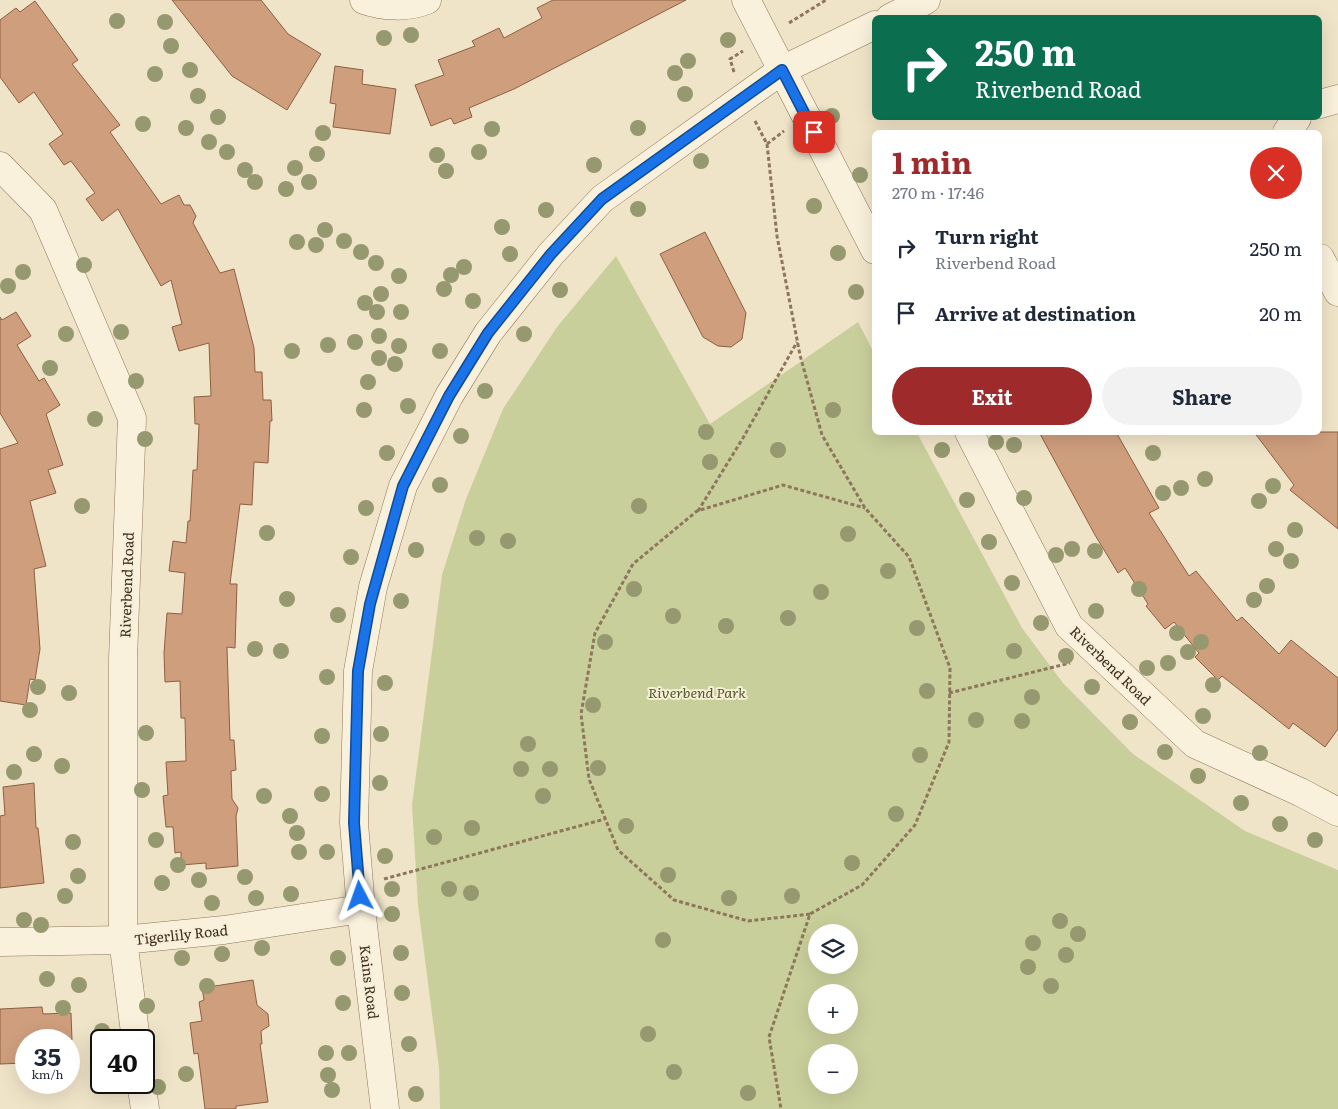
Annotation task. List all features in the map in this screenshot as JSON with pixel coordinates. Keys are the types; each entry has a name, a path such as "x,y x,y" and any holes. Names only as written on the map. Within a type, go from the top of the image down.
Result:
{"street":[{"path":"364,0 374,4 413,6 427,0"},
{"path":"746,0 872,244"},
{"path":"896,15 926,0"},
{"name":"Kains Road","path":"385,1109 360,896 354,823 358,671 373,587 403,486 449,396 488,333 551,254 602,199 782,70 872,26"},
{"path":"1322,103 1338,99"},
{"path":"1289,130 1296,120"},
{"name":"Riverbend Road","path":"0,166 43,210 132,418 123,659 123,940 135,1029"},
{"path":"1322,262 1338,292"},
{"name":"Riverbend Road","path":"971,435 1069,626 1195,744 1300,792 1338,812"},
{"name":"Tigerlily Road","path":"0,942 123,940 224,930 360,896"},
{"path":"143,1094 145,1109"}],"path":[{"path":"766,38 826,0"},
{"path":"766,144 777,236 797,342 822,435 865,508 909,557 950,668 949,742 914,825 862,885 810,914 748,921 674,900 618,850 589,779 581,714 595,633 633,564 697,511 743,438 797,342"},
{"path":"697,511 783,485 865,508"},
{"path":"949,693 1069,663 1111,667"},
{"path":"360,896 388,878 606,819"},
{"path":"780,1109 769,1037 810,914"}],"green space":[{"name":"Riverbend Park","path":"616,256 710,424 858,322 872,349 872,435 918,435 1022,628 1063,683 1133,754 1245,831 1338,870 1338,1109 440,1109 439,1068 418,905 412,805 442,575 466,499 503,409 557,327"}],"building":[{"path":"172,0 261,0 288,34 321,54 287,110 232,76"},
{"path":"553,0 686,0 514,89 469,108 472,117 454,124 451,118 431,126 415,85 444,75 438,60 475,46 472,41 499,28 504,38 542,18 537,8"},
{"path":"35,1 78,60 72,64 120,125 110,132 161,204 179,195 184,205 190,205 196,216 193,223 220,273 234,269 254,348 255,372 262,372 263,400 271,400 272,421 270,421 268,463 254,462 252,505 240,504 230,584 237,584 235,648 227,647 230,740 234,740 236,770 231,771 232,799 238,808 236,816 238,866 206,869 206,863 181,865 181,852 175,853 173,827 166,827 163,796 168,795 166,762 186,761 185,718 181,718 180,681 165,682 164,653 167,613 182,614 185,573 169,571 173,541 186,543 188,521 190,521 193,470 197,470 199,424 195,424 194,397 211,396 209,343 179,351 172,327 182,324 171,280 161,286 118,209 102,221 86,199 95,193 71,161 64,165 49,144 63,134 34,92 19,103 0,77 0,20 16,8 20,12"},
{"path":"335,66 363,70 362,84 396,89 390,134 333,127 336,104 330,103"},
{"path":"705,232 746,313 742,339 731,347 718,346 703,337 660,254"},
{"path":"16,312 31,336 17,345 39,381 44,378 60,405 46,414 63,465 48,470 56,493 30,501 46,566 34,569 40,649 35,680 30,679 26,705 0,701 0,449 18,443 0,413 0,317 2,320"},
{"path":"1322,432 1338,432 1338,529 1290,490 1294,485 1256,435 1322,435"},
{"path":"1041,435 1118,435 1159,508 1149,513 1189,576 1196,571 1237,621 1242,617 1279,654 1291,640 1338,678 1338,729 1325,747 1293,723 1289,729 1222,676 1218,680 1195,657 1199,653 1174,622 1165,629 1146,606 1148,604 1125,568 1118,573"},
{"path":"34,783 36,828 38,828 44,883 0,888 0,816 5,815 3,787"},
{"path":"253,980 257,1005 268,1014 269,1026 261,1031 262,1044 260,1044 268,1102 236,1106 236,1109 205,1109 198,1053 194,1054 190,1023 202,1021 199,1002 204,1000 202,988"},
{"path":"42,1007 43,1014 71,1013 72,1029 15,1029 15,1063 0,1064 0,1009"}],"route":[{"path":"360,896 354,823 358,671 373,587 403,486 449,396 488,333 551,254 602,199 690,134 782,70 814,132"}]}
